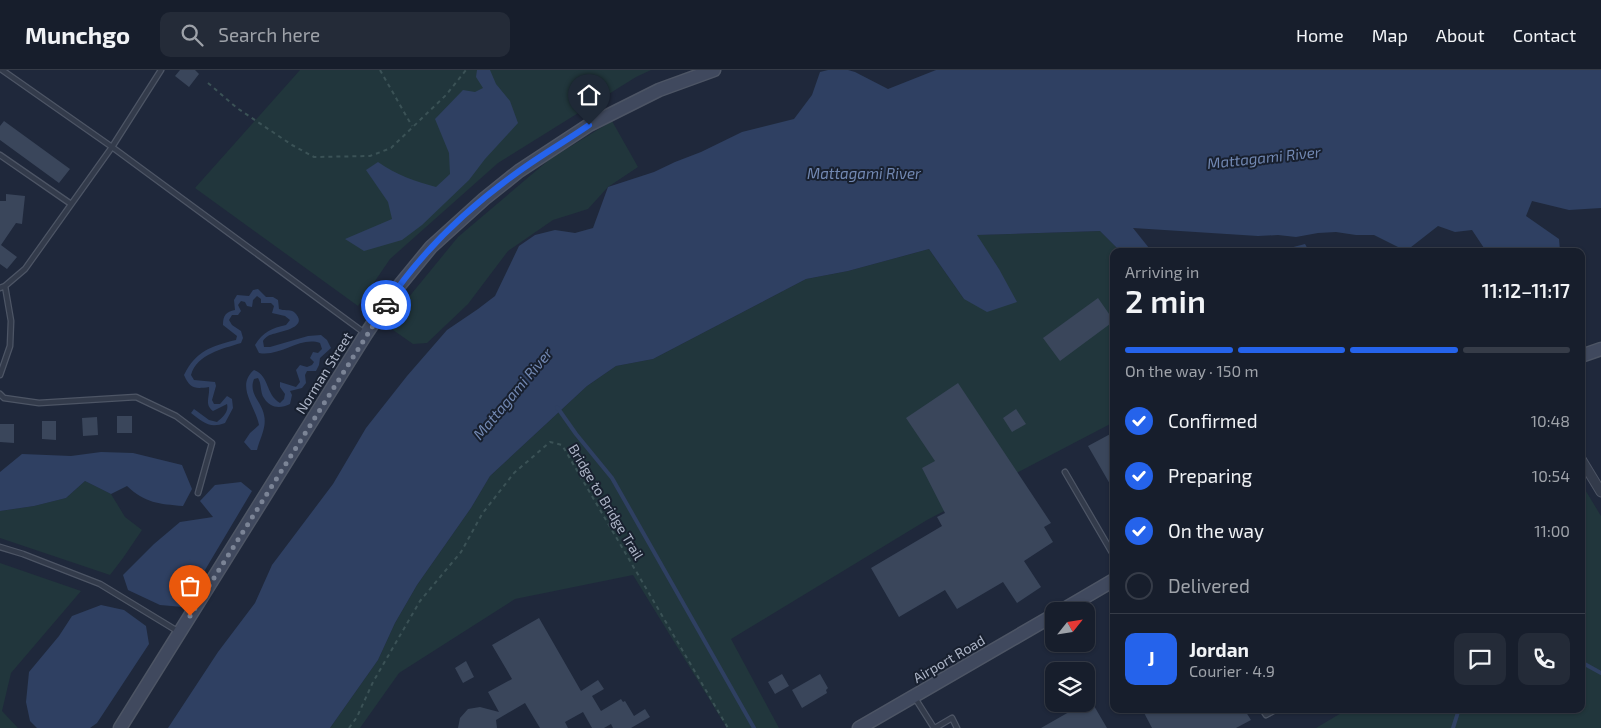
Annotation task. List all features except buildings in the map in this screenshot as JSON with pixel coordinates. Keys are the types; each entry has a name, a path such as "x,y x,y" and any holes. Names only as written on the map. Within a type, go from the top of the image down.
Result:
{"street":[{"name":"Norman Street","path":"120,728 366,334 394,292 431,248 484,199 519,171 589,125 659,90 714,70"},
{"path":"1585,355 1601,349"},
{"path":"1585,466 1601,492"},
{"path":"1076,602 1110,582"},
{"name":"Airport Road","path":"863,727 1045,620"}],"lane":[{"path":"2,70 112,147 366,334"},
{"path":"0,375 10,346 12,321 3,287 26,269 112,147 161,70"},
{"path":"0,155 72,204"},
{"path":"0,394 4,398 39,403 136,397 176,416 212,443 198,493"},
{"path":"1065,472 1110,549"},
{"path":"0,547 100,584 180,632"},
{"path":"914,696 935,728 952,718 958,728"}],"path":[{"path":"380,70 413,127"},
{"path":"208,83 237,108 292,145 314,157 370,156 391,148 446,95 466,70"},
{"name":"Bridge to Bridge Trail","path":"349,728 357,717 373,682 420,601 461,552 482,514 514,473 550,442 562,445 728,728"}],"green space":[{"path":"300,70 651,70 636,77 498,163 390,259 358,306 195,188"},
{"path":"612,121 638,167 608,187 588,209 553,220 508,251 468,304 427,343 413,344 386,325 458,237 550,159"},
{"path":"1100,231 1117,248 1110,248 1110,424 927,520 731,639 779,728 727,728 633,575 515,599 399,673 360,728 330,728 378,660 395,623 417,585 471,508 490,476 587,386 616,366 653,359 806,279 848,271 929,249 964,299 999,269 976,235"},
{"path":"85,481 111,494 125,517 142,530 110,575 0,538 0,511 34,506 66,498"},
{"path":"1585,490 1601,516 1601,728 1316,728 1341,713 1585,713"},
{"path":"0,563 81,591 11,673 2,711 18,728 0,728"}],"water":[{"path":"477,70 490,70 496,84 510,101 518,123 485,159 469,180 422,225 402,240 364,251 345,239 392,219 388,202 366,170 378,162 392,171 436,187 450,174 449,153 435,119 463,90 475,92 483,88 476,77"},
{"name":"Mattagami River","path":"848,70 888,89 936,70 1601,70 1601,208 1569,210 1532,201 1526,216 1559,239 1560,248 1484,248 1472,230 1455,232 1438,226 1410,248 1400,248 1374,235 1336,232 1296,237 1133,228 1149,248 1117,248 1100,231 977,235 1017,302 987,312 964,299 929,249 848,271 806,279 653,359 616,366 587,386 490,476 471,508 417,585 395,623 378,660 330,728 168,728 218,652 255,603 272,565 333,484 366,428 407,376 447,330 495,296 519,246 535,235 555,230 575,233 593,228 608,187 654,172 742,132 794,119 812,95 820,72"},
{"path":"1305,244 1307,248 1290,248"},
{"path":"258,289 266,297 273,297 278,300 279,309 294,312 299,322 290,329 266,337 263,341 264,347 308,336 321,335 327,340 331,348 320,358 316,371 307,371 305,375 306,383 302,388 290,391 292,395 290,404 286,406 276,407 269,404 263,396 258,378 254,379 254,394 263,410 265,424 257,450 251,450 244,442 259,425 246,390 249,376 254,370 263,376 272,395 280,403 284,399 285,394 280,387 280,382 296,387 300,382 296,370 300,365 307,367 312,365 314,362 310,358 313,352 318,353 322,349 320,343 305,342 275,352 259,353 255,345 261,337 272,329 286,325 290,320 285,316 272,313 274,306 271,303 261,303 261,299 257,296 253,300 252,307 247,306 245,302 241,301 238,305 241,311 238,315 232,315 229,320 232,325 241,331 243,338 241,343 218,350 204,357 194,368 191,375 194,380 215,382 216,386 212,400 214,404 220,404 227,396 232,399 233,408 225,423 210,425 191,413 194,409 209,420 217,422 226,412 227,404 213,411 208,403 209,387 194,387 188,383 184,375 199,355 212,347 236,340 237,336 223,325 224,316 235,310 234,300 237,295 249,296 253,290"},
{"path":"101,452 133,453 182,465 192,489 183,506 153,502 140,496 127,486 111,494 85,481 66,498 34,506 0,511 0,472 22,454 71,456"},
{"path":"241,482 252,491 183,607 160,605 128,590 123,575 154,544 180,522 213,517 200,501 215,485"},
{"path":"101,605 124,610 146,626 149,644 97,723 90,728 37,728 30,721 26,702 29,672 59,636 72,616"}],"waterway":[{"path":"557,407 576,434 612,478 754,728"},
{"path":"1585,664 1601,673"},
{"path":"1453,728 1458,713"}],"way so far":[{"path":"190,616 386,305"}],"route":[{"path":"386,305 394,292 431,248 484,199 519,171 589,125"}]}
